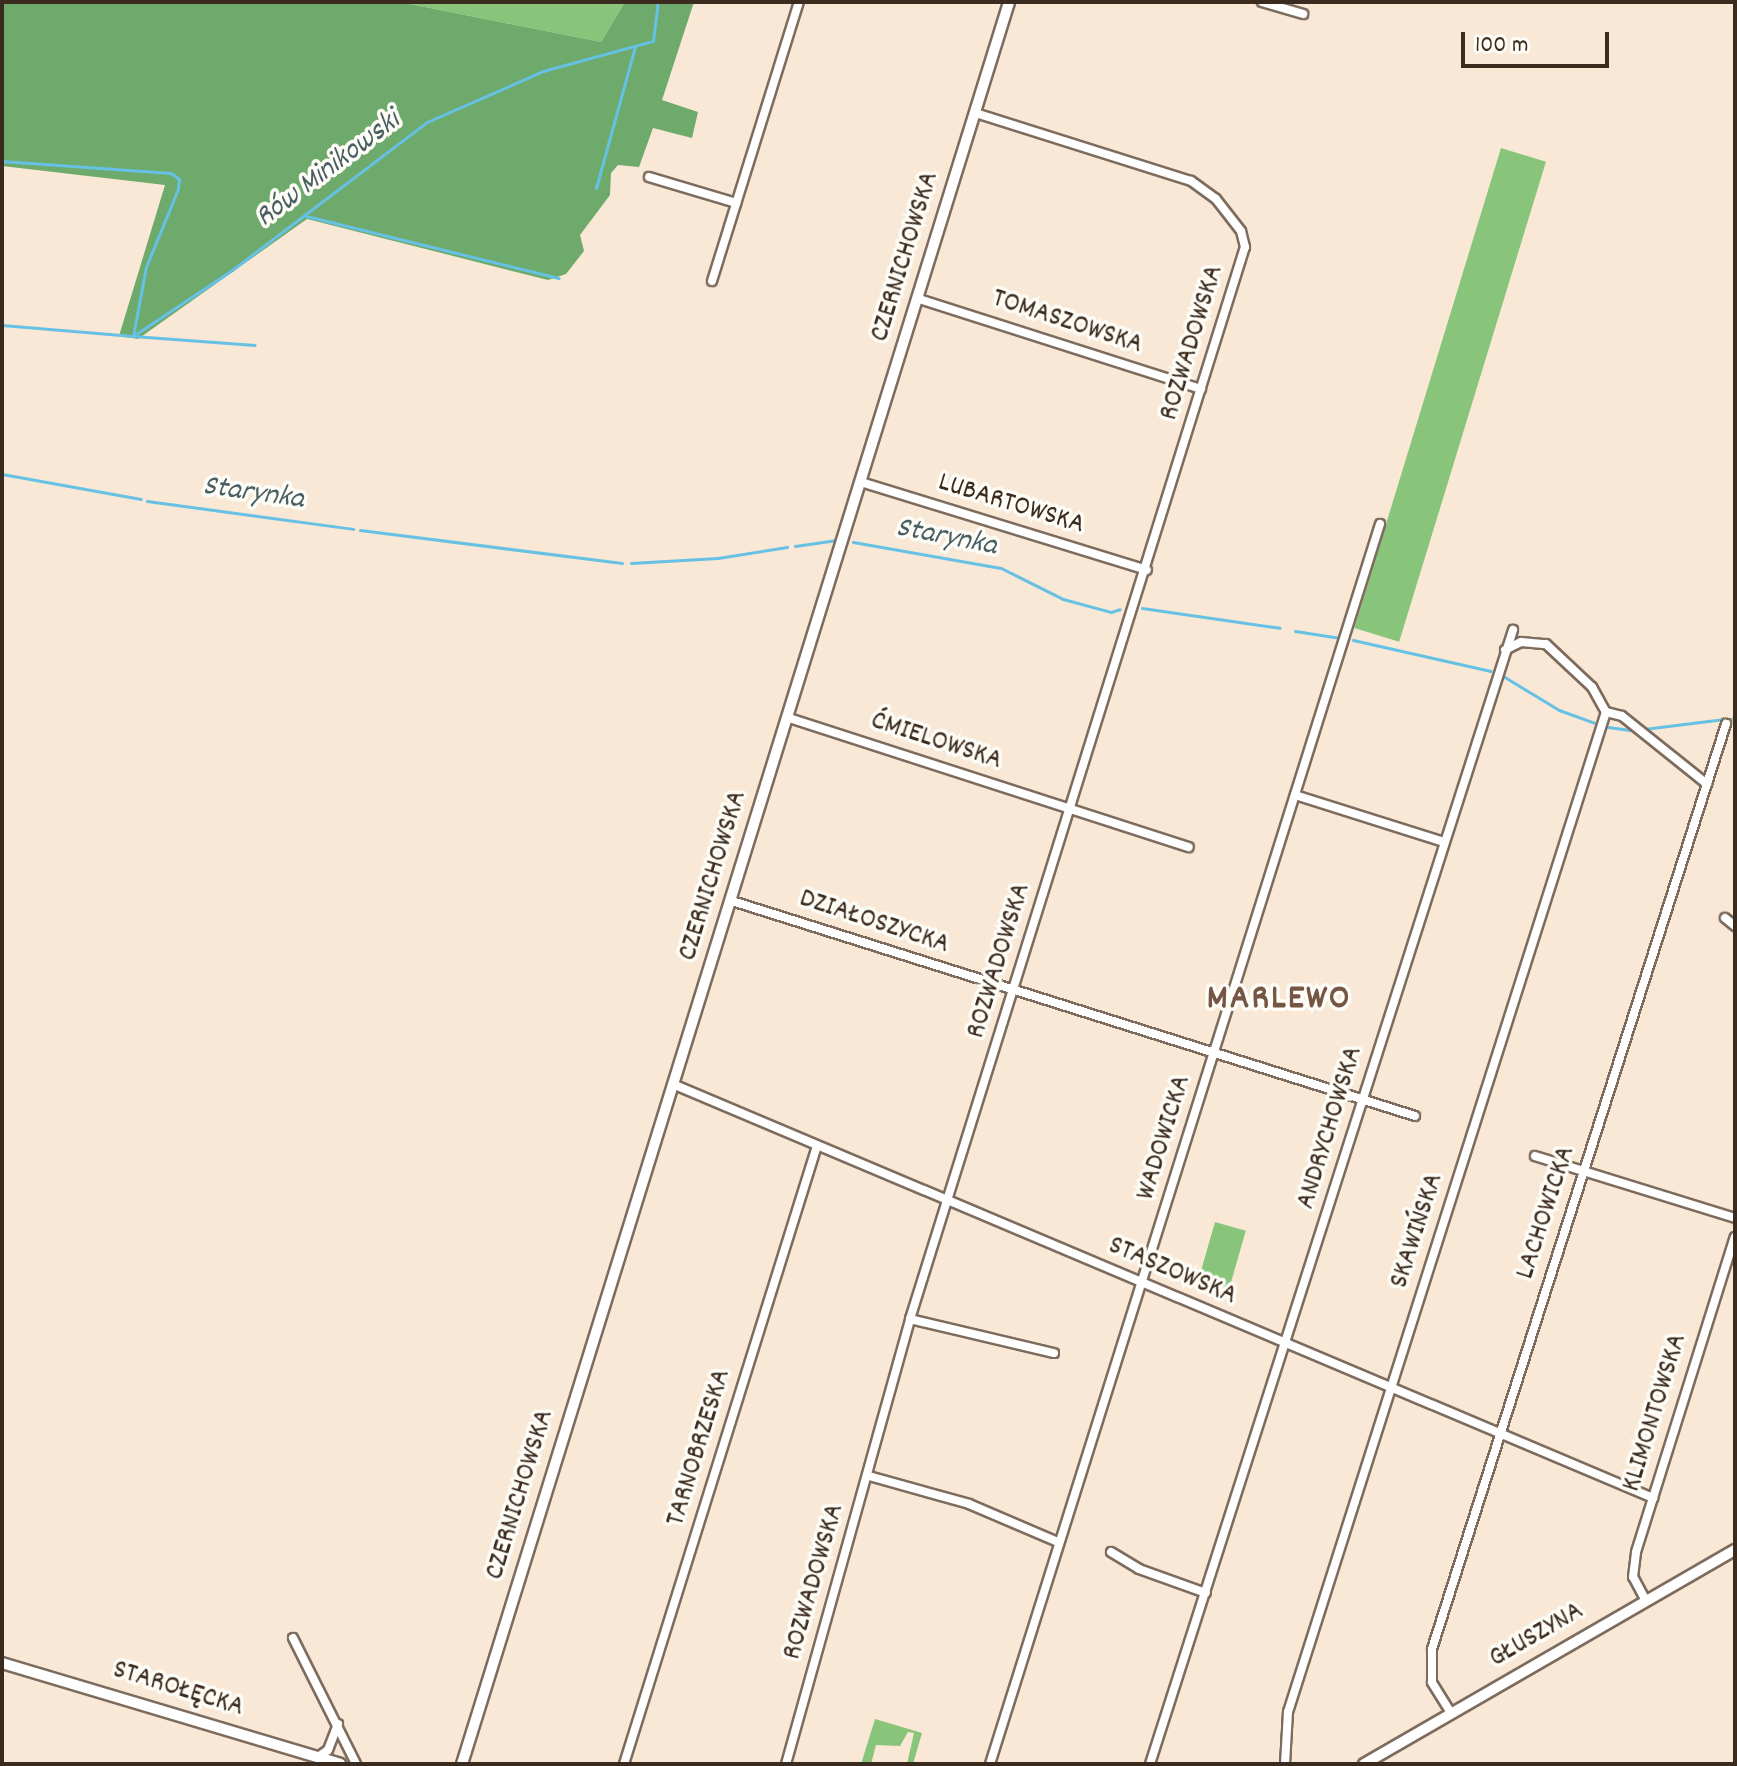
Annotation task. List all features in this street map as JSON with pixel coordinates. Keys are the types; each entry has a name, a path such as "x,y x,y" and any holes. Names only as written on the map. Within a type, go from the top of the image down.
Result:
{"street":[{"path":"712,281 799,2"},
{"name":"CZERNICHOWSKA","path":"462,1764 1009,2"},
{"path":"1262,2 1303,14"},
{"name":"ROZWADOWSKA","path":"786,1764 869,1476 910,1319 1147,570 1245,247 1241,231 1202,186 975,113"},
{"path":"649,177 736,203"},
{"name":"TOMASZOWSKA","path":"919,299 1201,389"},
{"name":"LUBARTOWSKA","path":"861,482 1147,570"},
{"name":"WADOWICKA","path":"990,1764 1380,524"},
{"name":"ANDRYCHOWSKA","path":"1150,1764 1513,630"},
{"path":"1505,650 1521,642 1546,644 1592,687 1606,712 1622,716 1707,784"},
{"name":"SKAWIŃSKA","path":"1285,1764 1288,1712 1606,712"},
{"name":"ĆMIELOWSKA","path":"789,718 1189,847"},
{"name":"LACHOWICKA","path":"1451,1713 1432,1682 1429,1663 1726,724"},
{"path":"1295,795 1444,842"},
{"name":"DZIAŁOSZYCKA","path":"732,901 1415,1116"},
{"path":"1725,918 1735,926"},
{"name":"STASZOWSKA","path":"675,1085 1653,1498"},
{"name":"TARNOBRZESKA","path":"624,1764 817,1146"},
{"path":"1535,1156 1735,1218"},
{"name":"KLIMONTOWSKA","path":"1646,1601 1633,1570 1735,1237"},
{"path":"910,1319 1054,1353"},
{"path":"869,1476 969,1504 1058,1542"},
{"name":"GŁUSZYNA","path":"1364,1764 1735,1550"},
{"path":"1111,1552 1139,1569 1206,1593"},
{"path":"293,1638 356,1764"},
{"name":"STAROŁĘCKA","path":"2,1663 340,1764"},
{"path":"318,1757 328,1750 338,1724"}],"green space":[{"path":"2,2 400,2 601,42 625,2 694,2 662,100 698,112 692,138 653,128 639,167 618,165 611,173 610,195 580,235 584,251 566,274 548,280 307,219 138,339 119,336 165,185 2,166"},
{"path":"400,2 625,2 601,42"},
{"path":"1501,148 1546,162 1399,642 1354,628"},
{"path":"1215,1222 1246,1231 1229,1288 1198,1280"},
{"path":"875,1719 922,1733 913,1764 907,1764 914,1733 908,1732 900,1746 876,1745 871,1764 861,1764"}],"waterway":[{"name":"Rów Minikowski","path":"2,325 133,336 232,270 427,122 543,71 653,41 658,2"},
{"path":"596,188 635,46"},
{"path":"2,161 171,173 179,179 178,189 146,267 133,336 255,345"},
{"path":"306,216 558,278"},
{"name":"Starynka","path":"2,474 141,499"},
{"name":"Starynka","path":"147,501 353,529"},
{"name":"Starynka","path":"360,530 622,563"},
{"name":"Starynka","path":"795,546 837,540"},
{"name":"Starynka","path":"853,542 1001,568 1063,599 1111,612 1120,609"},
{"name":"Starynka","path":"631,563 718,558 787,547"},
{"name":"Starynka","path":"1142,608 1280,628"},
{"name":"Starynka","path":"1295,631 1340,638"},
{"name":"Starynka","path":"1353,640 1491,671"},
{"name":"Starynka","path":"1503,676 1559,710 1594,723"},
{"name":"Starynka","path":"1644,729 1724,719"},
{"name":"Starynka","path":"1608,727 1630,730"}],"district":[{"name":"MARLEWO","path":"1279,1001"}]}
